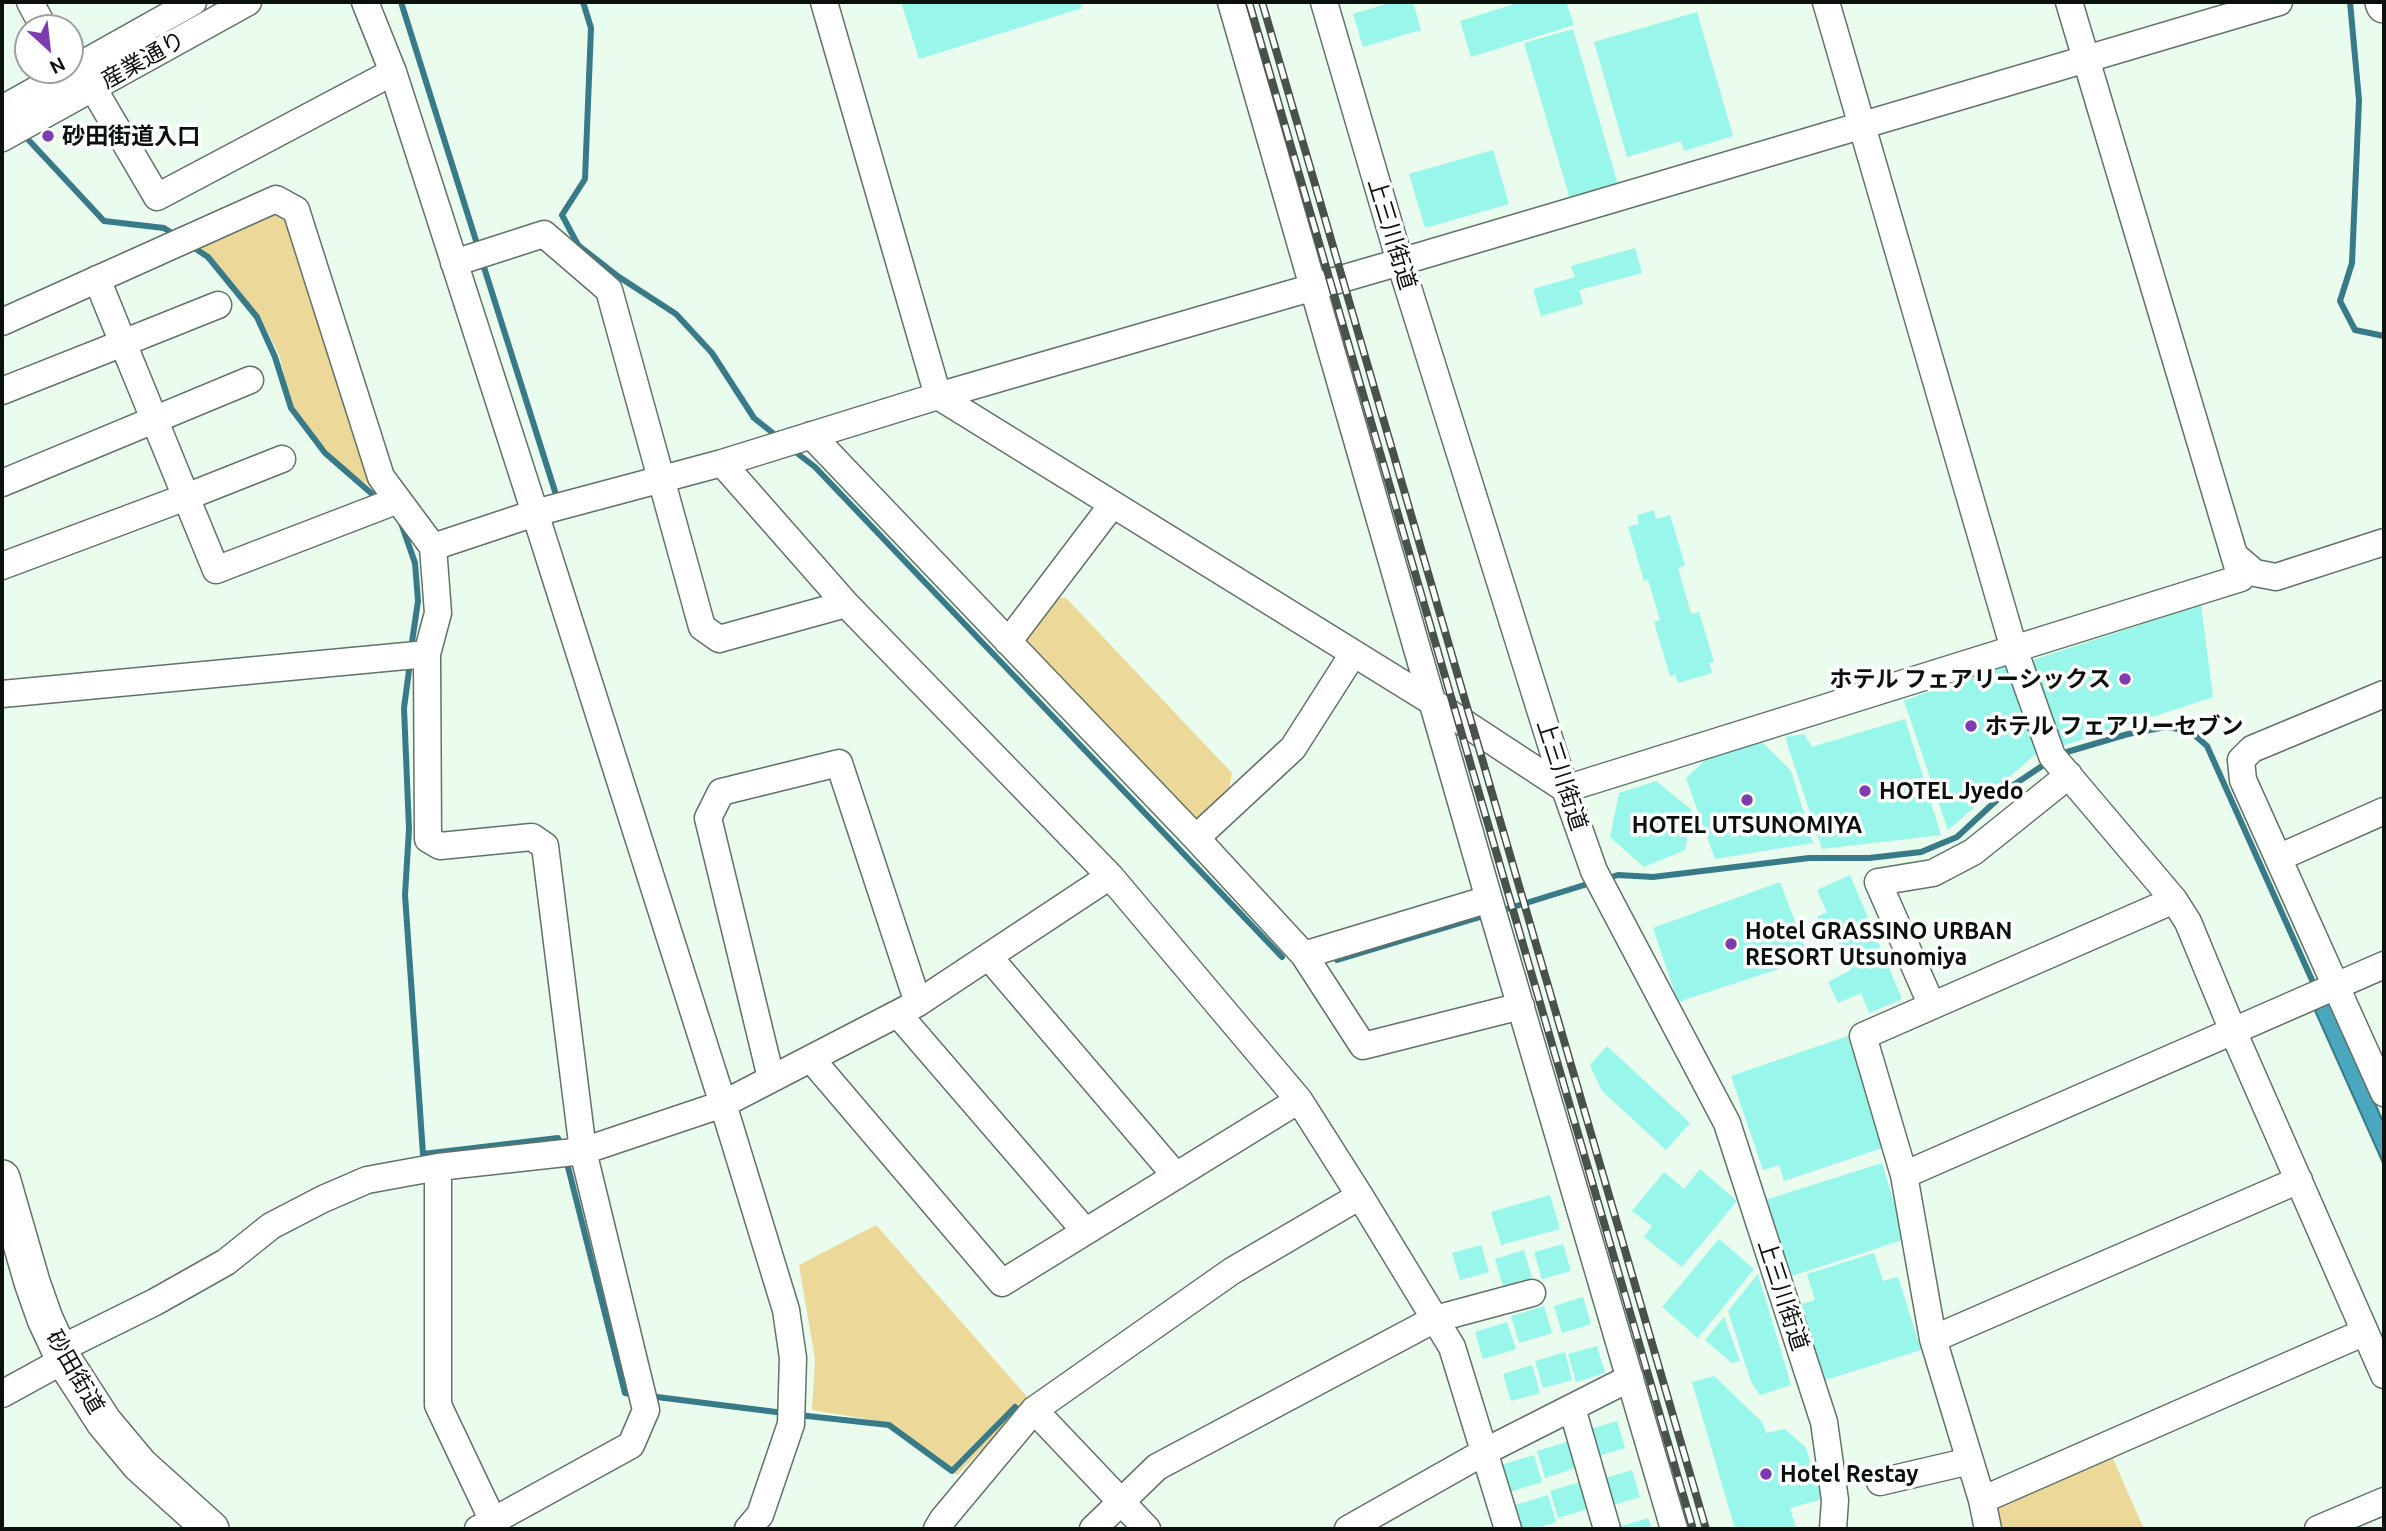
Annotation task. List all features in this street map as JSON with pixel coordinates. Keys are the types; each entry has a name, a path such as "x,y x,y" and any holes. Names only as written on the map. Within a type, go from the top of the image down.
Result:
{"main road":[{"name":"砂田街道","path":"2,1178 32,1282 61,1355 104,1422 133,1457 211,1529"}],"street":[{"name":"産業通り","path":"84,62 193,2"},
{"name":"産業通り","path":"2,138 248,2"},
{"path":"365,2 393,72 535,513 786,1310 793,1358 791,1424 761,1515 748,1529"},
{"path":"824,2 938,396 1434,704 1565,789 2241,578 2069,2"},
{"path":"1231,2 1489,899 1674,1529"},
{"name":"上三川街道","path":"1324,2 1400,262 1565,789 1594,871 1727,1123 1824,1422 1836,1500 1833,1529"},
{"path":"1826,2 2014,649 2052,756 2174,900 2189,922 2233,1031 2384,1375"},
{"path":"433,547 535,513 722,463 938,396 1314,288 2279,2"},
{"path":"84,82 93,88 157,197 393,72"},
{"name":"産業通り","path":"2,108 44,84"},
{"path":"2,322 275,199 296,210 381,477 433,547 438,613 427,654 428,839 440,846 532,837 545,846 583,1151 646,1410 631,1446 485,1525 438,1405 438,1167"},
{"path":"454,263 544,234 609,290 702,627 719,639 846,604"},
{"path":"97,279 216,570 398,500"},
{"path":"2,391 218,305"},
{"path":"2,483 250,380"},
{"path":"811,435 1196,838 1304,955 1363,1046 1521,1006"},
{"path":"2,566 282,459"},
{"path":"722,463 846,604 1110,876 1299,1100 1452,1347 1508,1529"},
{"path":"1008,642 1112,505"},
{"path":"2234,555 2255,573 2277,577 2384,542"},
{"path":"2,694 427,654"},
{"path":"1196,838 1293,748 1353,654"},
{"path":"2384,694 2252,749 2241,760 2243,780 2384,1093"},
{"path":"771,1078 708,818 721,792 839,763 908,1008 1085,1231"},
{"path":"1932,1006 1878,882 1933,873 1973,852 2069,775"},
{"path":"2278,858 2384,811"},
{"path":"2,1394 61,1355 226,1262 271,1226 323,1199 368,1180 438,1167 583,1151 723,1104 908,1008 1110,876"},
{"path":"1304,955 1489,899"},
{"path":"1988,1529 1982,1500 1933,1339 1904,1175 1863,1036 2174,900"},
{"path":"989,957 1176,1176"},
{"path":"1904,1175 2384,965"},
{"path":"812,1060 1002,1283 1299,1100"},
{"path":"1933,1339 2298,1180"},
{"path":"937,1529 1034,1410 1232,1271 1360,1196"},
{"path":"1093,1529 1157,1467 1435,1319 1532,1293"},
{"path":"1982,1500 2365,1332"},
{"path":"1348,1529 1486,1451 1630,1378"},
{"path":"1572,1408 1607,1529"},
{"path":"1034,1410 1147,1529"},
{"path":"1880,1482 1970,1461"},
{"path":"2318,1529 2384,1501"}],"shaded area":[{"path":"271,210 285,218 372,487 346,471 291,405 280,357 260,316 211,256 193,242"},
{"path":"1050,598 1066,598 1232,773 1229,790 1201,819 1186,818 1024,647 1024,634"},
{"path":"876,1225 1030,1400 957,1475 885,1422 812,1410 815,1359 799,1265"},
{"path":"2111,1454 2144,1529 2000,1529 1995,1512 2003,1501"}],"water":[{"path":"2329,999 2384,1124 2384,1165 2313,1006"}],"building":[{"path":"901,2 1080,2 1082,8 919,59"},
{"path":"1393,2 1413,2 1421,30 1363,47 1353,14"},
{"path":"1521,2 1566,2 1574,25 1471,57 1460,21"},
{"path":"1697,12 1733,136 1684,151 1681,141 1627,157 1594,42"},
{"path":"1573,29 1618,185 1570,199 1524,43"},
{"path":"1493,150 1509,204 1425,228 1409,174"},
{"path":"1635,248 1642,273 1579,290 1583,304 1541,316 1533,289 1575,277 1571,266"},
{"path":"1654,510 1656,519 1670,515 1685,565 1678,568 1691,614 1699,612 1714,662 1709,663 1712,673 1678,683 1675,674 1670,676 1654,622 1660,620 1648,580 1644,581 1628,527 1639,524 1637,515"},
{"name":"ホテル フェアリーシックス","path":"2201,605 2213,697 2062,746 2033,660"},
{"name":"ホテル フェアリーセブン","path":"2007,662 2039,751 1948,830 1904,701"},
{"name":"HOTEL Jyedo","path":"1905,719 1941,835 1822,849 1785,737 1804,734 1812,747"},
{"name":"HOTEL UTSUNOMIYA","path":"1759,739 1791,771 1813,843 1715,859 1686,778 1713,753"},
{"path":"1656,781 1692,810 1685,850 1644,867 1610,837 1619,793"},
{"path":"1850,875 1902,999 1869,1013 1861,993 1838,1003 1828,982 1851,970 1835,934 1827,937 1817,917 1827,912 1817,890"},
{"name":"Hotel GRASSINO URBAN RESORT Utsunomiya","path":"1780,882 1809,959 1678,1002 1653,928"},
{"path":"1848,1036 1885,1147 1784,1181 1779,1165 1763,1170 1731,1076"},
{"path":"1607,1046 1690,1123 1666,1150 1602,1091 1590,1065"},
{"path":"1882,1163 1905,1239 1789,1277 1765,1200"},
{"path":"1700,1169 1737,1201 1682,1267 1644,1237 1652,1226 1632,1211 1664,1172 1684,1189"},
{"path":"1550,1195 1560,1229 1501,1245 1491,1212"},
{"path":"1719,1239 1754,1269 1698,1338 1662,1307"},
{"path":"1563,1244 1571,1271 1542,1279 1534,1252"},
{"path":"1481,1245 1489,1272 1460,1280 1452,1253"},
{"path":"1524,1250 1532,1278 1503,1286 1495,1259"},
{"path":"1874,1253 1883,1281 1898,1277 1921,1350 1822,1381 1798,1305 1815,1300 1807,1274"},
{"path":"1758,1274 1791,1385 1760,1395 1751,1382 1728,1311"},
{"path":"1583,1297 1591,1324 1562,1333 1554,1306"},
{"path":"1544,1306 1552,1333 1519,1343 1511,1316"},
{"path":"1724,1317 1740,1361 1732,1363 1705,1340"},
{"path":"1507,1322 1516,1349 1483,1359 1475,1332"},
{"path":"1597,1346 1605,1373 1576,1382 1568,1354"},
{"path":"1565,1352 1572,1380 1543,1388 1535,1361"},
{"path":"1532,1365 1540,1393 1511,1401 1503,1374"},
{"name":"Hotel Restay","path":"1714,1376 1762,1422 1766,1433 1785,1429 1806,1448 1822,1499 1790,1508 1796,1529 1735,1529 1692,1382"},
{"path":"1617,1421 1625,1448 1592,1458 1584,1431"},
{"path":"1570,1441 1578,1467 1545,1478 1537,1451"},
{"path":"1534,1455 1542,1482 1509,1492 1501,1465"},
{"path":"1632,1470 1640,1497 1607,1507 1599,1480"},
{"path":"1583,1481 1591,1508 1558,1518 1550,1491"},
{"path":"1548,1495 1556,1522 1533,1529 1522,1529 1515,1505"},
{"path":"1648,1518 1652,1529 1611,1529"}],"waterway":[{"path":"401,2 478,247"},
{"path":"583,2 591,28 585,179 562,215 578,245 619,277 676,314 712,353 754,418 779,438"},
{"path":"2350,2 2359,100 2352,263 2340,301 2355,330 2384,336"},
{"path":"23,134 104,221 164,228 178,237"},
{"path":"190,245 208,257 257,317 275,357 291,408 325,453 379,500"},
{"path":"482,261 558,501"},
{"path":"793,450 815,467 1282,957"},
{"path":"401,523 415,563 418,601 411,649"},
{"path":"410,663 404,708 409,829 405,895 423,1154 558,1138 561,1146"},
{"path":"2060,754 2128,734 2166,727 2190,731 2207,746 2316,989"},
{"path":"1605,879 1618,875 1653,877 1809,858 1869,858 1921,852 1957,837 2012,786 2048,762"},
{"path":"1497,912 1594,882"},
{"path":"1337,960 1487,915"},
{"path":"566,1159 625,1393 635,1395"},
{"path":"649,1396 784,1413"},
{"path":"798,1415 889,1425 952,1471 1015,1407 1022,1414"}],"railway":[{"path":"1249,2 1693,1529"},
{"path":"1262,2 1706,1529"}],"place":[{"name":"砂田街道入口","path":"48,136"},
{"name":"ホテル フェアリーシックス","path":"2125,679"},
{"name":"ホテル フェアリーセブン","path":"1971,726"},
{"name":"HOTEL Jyedo","path":"1865,791"},
{"name":"HOTEL UTSUNOMIYA","path":"1747,800"},
{"name":"Hotel GRASSINO URBAN RESORT Utsunomiya","path":"1731,944"},
{"name":"Hotel Restay","path":"1766,1474"}]}
